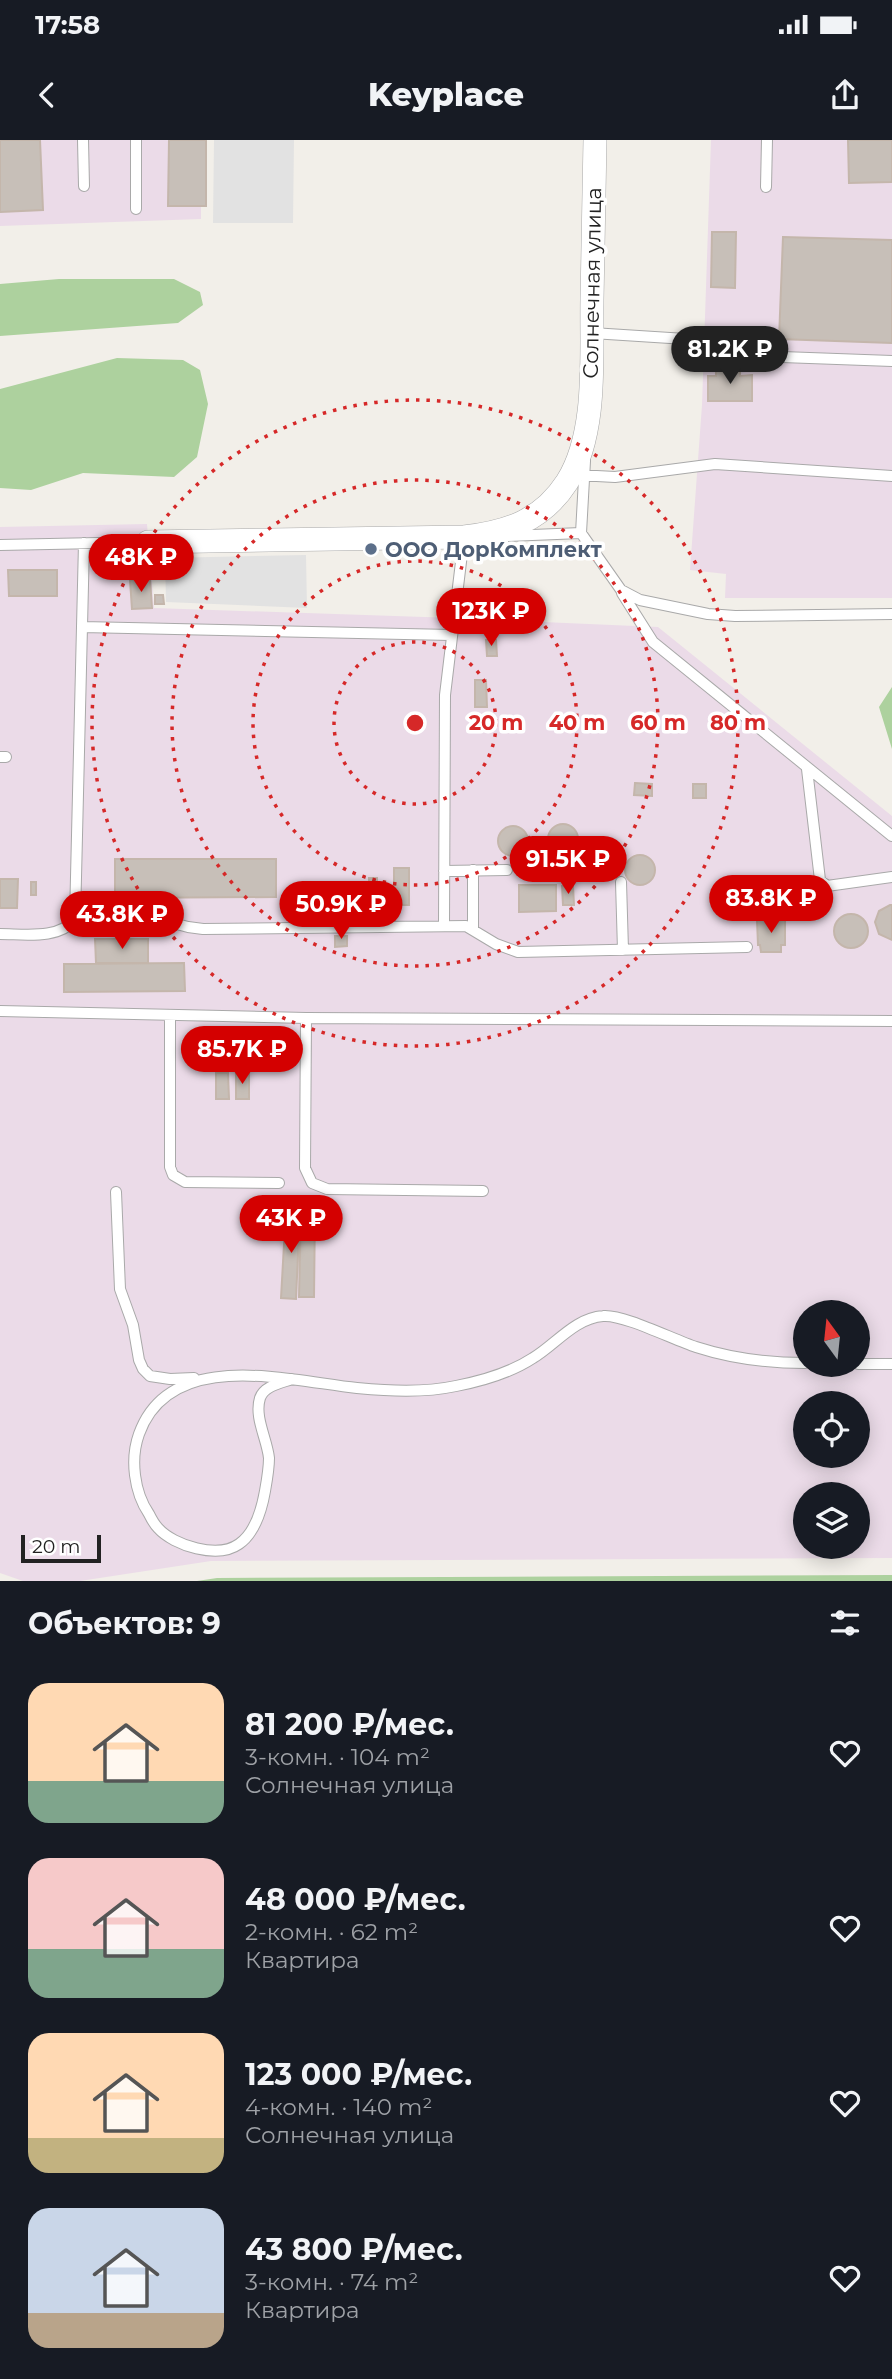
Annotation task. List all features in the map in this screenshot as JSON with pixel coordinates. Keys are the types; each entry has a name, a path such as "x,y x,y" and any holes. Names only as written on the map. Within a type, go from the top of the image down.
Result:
{"street":[{"name":"Солнечная улица","path":"148,542 464,537 510,530 548,505 578,475 579,456 587,426 592,334 595,140"}],"lane":[{"path":"83,140 84,186"},
{"path":"136,140 136,209"},
{"path":"766,187 767,140"},
{"path":"592,334 717,341 782,357 892,361"},
{"path":"892,477 715,464 615,477 578,475 581,534 621,590 653,642 892,836"},
{"path":"444,925 445,695 464,537 581,534"},
{"path":"0,545 148,542"},
{"path":"0,934 60,931 73,922 76,913 84,543"},
{"path":"621,590 653,605 735,616 892,614"},
{"path":"82,627 451,635"},
{"path":"807,769 820,880 827,887 892,877"},
{"path":"472,870 473,929"},
{"path":"444,871 507,870"},
{"path":"621,882 623,950"},
{"path":"76,913 136,913 203,929 330,929 444,925 473,929 496,944 517,952 747,947"},
{"path":"0,1011 306,1018 892,1021"},
{"path":"170,1015 170,1167 173,1175 185,1182 279,1183"},
{"path":"306,1018 305,1168 312,1183 327,1189 483,1191"},
{"path":"116,1192 120,1289 133,1325 142,1369 149,1376 260,1375 401,1391 452,1387 485,1380 516,1367 554,1344 575,1326 604,1315 622,1319 699,1348 745,1358 793,1362"},
{"path":"870,1364 892,1364"},
{"path":"231,1376 186,1385 165,1397 143,1423 137,1441 135,1475 145,1508 158,1528 168,1536 182,1544 202,1549 220,1550 238,1545 251,1532 265,1494 268,1474 269,1457 261,1422 260,1399 264,1391 292,1379"}],"shaded area":[{"path":"0,140 206,140 206,206 201,207 201,219 0,226"},
{"path":"214,140 294,140 293,223 213,223"},
{"path":"711,140 892,140 892,598 725,598 726,574 690,570 702,405"},
{"path":"147,524 154,608 658,627 892,816 892,1558 870,1558 870,1482 793,1482 793,1558 211,1561 80,1581 23,1581 0,1573 0,527"},
{"path":"306,555 307,608 166,602 165,558"}],"green space":[{"path":"59,279 174,279 200,292 203,305 178,323 0,336 0,284"},
{"path":"117,358 183,360 200,370 208,404 197,457 174,477 83,473 31,490 0,488 0,389"},
{"path":"892,687 892,749 879,707"},
{"path":"892,1575 892,1581 197,1581 217,1578"}],"building":[{"path":"0,140 40,140 43,210 0,212"},
{"path":"169,140 206,140 206,206 168,206"},
{"path":"848,140 892,140 892,182 849,183"},
{"path":"712,232 736,232 735,288 711,287"},
{"path":"783,237 892,240 892,343 779,339"},
{"path":"716,367 740,367 740,376 752,375 752,401 708,401 708,376 716,376"},
{"path":"8,570 57,570 57,596 9,596"},
{"path":"150,579 152,608 132,609 130,580"},
{"path":"155,595 163,595 164,604 155,604"},
{"path":"486,640 496,640 497,656 487,656"},
{"path":"475,680 486,680 487,707 475,707"},
{"path":"635,783 652,784 652,796 634,795"},
{"path":"693,784 706,784 706,798 693,798"},
{"path":"563,824 574,828 578,839 574,850 563,854 552,850 548,839 552,828"},
{"path":"513,826 524,830 528,841 524,852 513,856 502,852 498,841 502,830"},
{"path":"640,855 651,859 655,870 651,881 640,885 629,881 625,870 629,859"},
{"path":"115,859 276,859 276,897 115,898"},
{"path":"394,868 409,868 409,905 394,905"},
{"path":"369,878 377,878 377,888 369,889"},
{"path":"0,879 18,879 17,908 0,908"},
{"path":"31,882 36,882 36,895 31,895"},
{"path":"519,885 556,885 556,911 519,912"},
{"path":"562,886 573,886 574,905 563,905"},
{"path":"890,905 892,940 879,934 875,922 879,911"},
{"path":"851,914 863,919 868,931 863,943 851,948 839,943 834,931 839,919"},
{"path":"757,920 785,920 785,945 781,945 781,952 761,952 758,945"},
{"path":"335,936 347,936 347,946 335,947"},
{"path":"95,939 148,939 148,963 96,963"},
{"path":"184,963 185,991 64,992 64,964"},
{"path":"216,1073 228,1073 229,1099 216,1099"},
{"path":"236,1073 249,1074 249,1099 236,1099"},
{"path":"286,1209 300,1210 296,1299 281,1298"},
{"path":"301,1209 315,1209 314,1297 299,1297"}],"place":[{"name":"ООО ДорКомплект","path":"371,549"}]}
